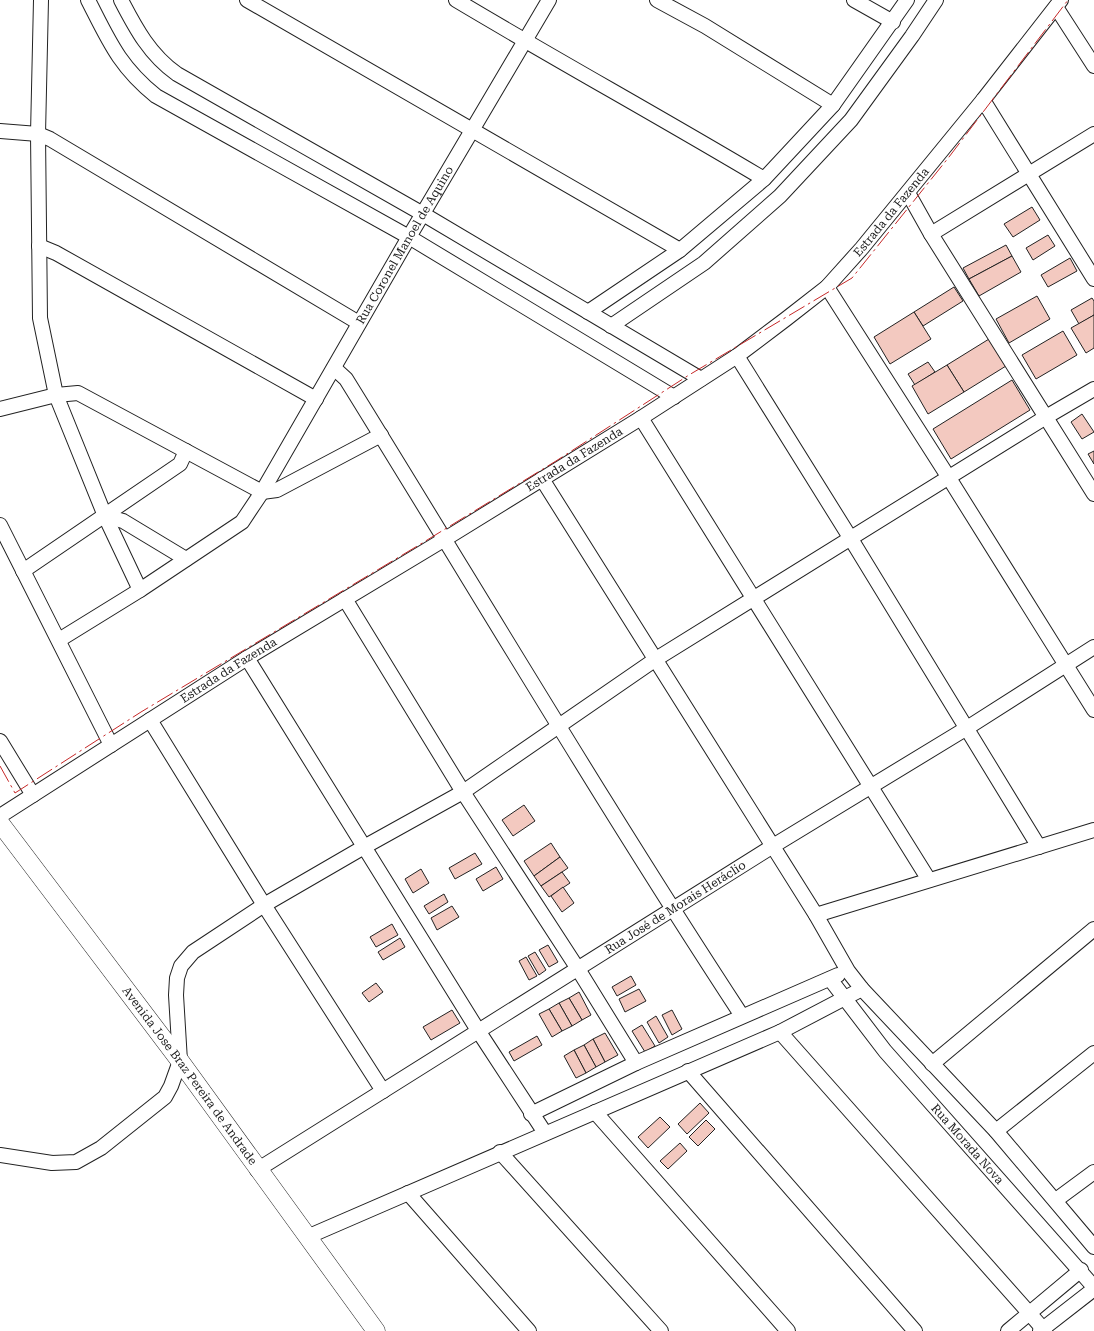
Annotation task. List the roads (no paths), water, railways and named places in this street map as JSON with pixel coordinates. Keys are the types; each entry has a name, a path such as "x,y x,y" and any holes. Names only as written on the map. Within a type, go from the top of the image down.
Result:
{"main road":[{"name":"Avenida Jose Braz Pereira de Andrade","path":"0,823 180,1061 257,1170 376,1331"}],"street":[{"path":"42,0 38,134 40,318 56,396 105,516 140,590"},
{"path":"88,0 118,57 131,74 156,96 409,237 674,397"},
{"path":"121,0 143,41 168,68 423,214 701,379"},
{"path":"247,0 680,250"},
{"path":"456,0 764,179"},
{"name":"Rua Coronel Manoel de Aquino","path":"59,640 140,590 242,522 262,492 472,129 549,0"},
{"path":"657,0 705,26 833,105"},
{"path":"854,0 893,22"},
{"path":"588,312 680,250 764,179 833,105 907,0"},
{"path":"611,326 704,262 780,196 851,120 936,0"},
{"path":"1058,4 1094,66"},
{"name":"Estrada da Fazenda","path":"0,816 247,658 445,539 674,397 737,356 827,287 908,193 1058,4"},
{"path":"983,100 1094,279"},
{"path":"0,132 38,134 50,138 359,323"},
{"path":"931,234 1094,134"},
{"path":"908,193 931,234 1094,494"},
{"path":"39,246 56,253 316,399"},
{"path":"827,287 1094,710"},
{"path":"737,356 967,728 1038,847"},
{"path":"334,368 346,379 672,910 742,1016"},
{"path":"0,1155 52,1163 76,1162 85,1158 122,1132 165,1097 172,1086 180,1061 176,995 177,978 181,966 193,952 264,905 463,792 656,659 1046,417 1094,390"},
{"path":"0,409 78,393 262,492 278,490 380,435"},
{"path":"641,418 929,880"},
{"path":"24,571 180,464 186,451"},
{"path":"542,479 816,915 848,971 862,989 996,1131 1094,1247"},
{"path":"105,516 123,521 186,559"},
{"path":"0,524 111,745"},
{"path":"345,599 463,792 578,969 636,1063"},
{"name":"Rua José de Morais Heráclio","path":"257,1170 773,846 872,788 1094,647"},
{"path":"247,658 479,1032 545,1133"},
{"path":"150,720 264,905 383,1091"},
{"path":"0,741 32,795"},
{"path":"816,915 1094,830"},
{"path":"932,1064 1094,929"},
{"path":"532,1114 636,1063 848,971"},
{"name":"Rua Morada Nova","path":"830,979 885,1051 1094,1288"},
{"path":"307,1237 688,1070 780,1032 862,989"},
{"path":"780,1032 1043,1330 1094,1288"},
{"path":"996,1131 1094,1053"},
{"path":"688,1070 915,1331"},
{"path":"595,1112 788,1331"},
{"path":"500,1152 661,1331"},
{"path":"1056,1200 1094,1172"},
{"path":"408,1193 530,1331"},
{"path":"1008,1331 1080,1270"}]}
